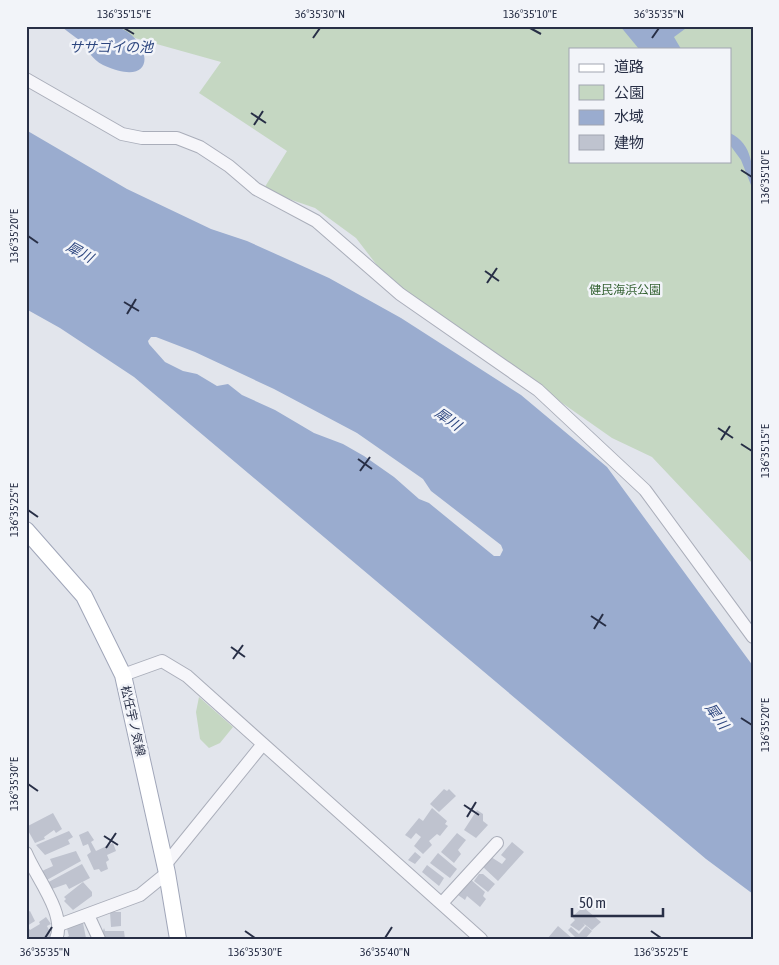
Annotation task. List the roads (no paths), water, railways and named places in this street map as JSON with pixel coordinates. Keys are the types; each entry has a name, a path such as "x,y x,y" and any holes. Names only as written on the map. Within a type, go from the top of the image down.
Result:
{"main road":[{"name":"松任宇ノ気線","path":"26,530 84,596 123,675 166,869 178,939"}],"street":[{"path":"26,79 122,134 142,138 176,138 200,147 229,166 256,189 316,221 400,294 538,390 645,490 753,637"},
{"path":"123,675 162,661 187,676 481,939"},
{"path":"59,925 140,895 166,869 263,744"},
{"path":"442,903 496,843"},
{"path":"26,853 53,905 59,925 56,939"},
{"path":"88,915 99,939"}],"water":[{"name":"ササゴイの池","path":"108,25 127,31 142,49 144,59 142,67 135,72 122,71 99,63 79,40 61,26"},
{"path":"620,26 689,26 674,37 680,48 638,48"},
{"name":"犀川","path":"26,130 127,189 211,229 247,241 329,278 401,318 521,395 607,467 753,666 753,894 706,859 134,377 60,328 26,309","holes":["151,337 156,337 195,352 274,389 357,433 423,479 431,491 501,545 503,550 500,556 494,556 429,503 419,499 394,477 364,456 343,444 314,433 275,410 242,395 228,384 217,386 197,374 183,371 165,362 149,344 148,341"]},
{"path":"732,134 743,143 750,157 753,173 753,190 741,160 732,148"}],"park label":[{"name":"健民海浜公園","path":"625,290"}]}
